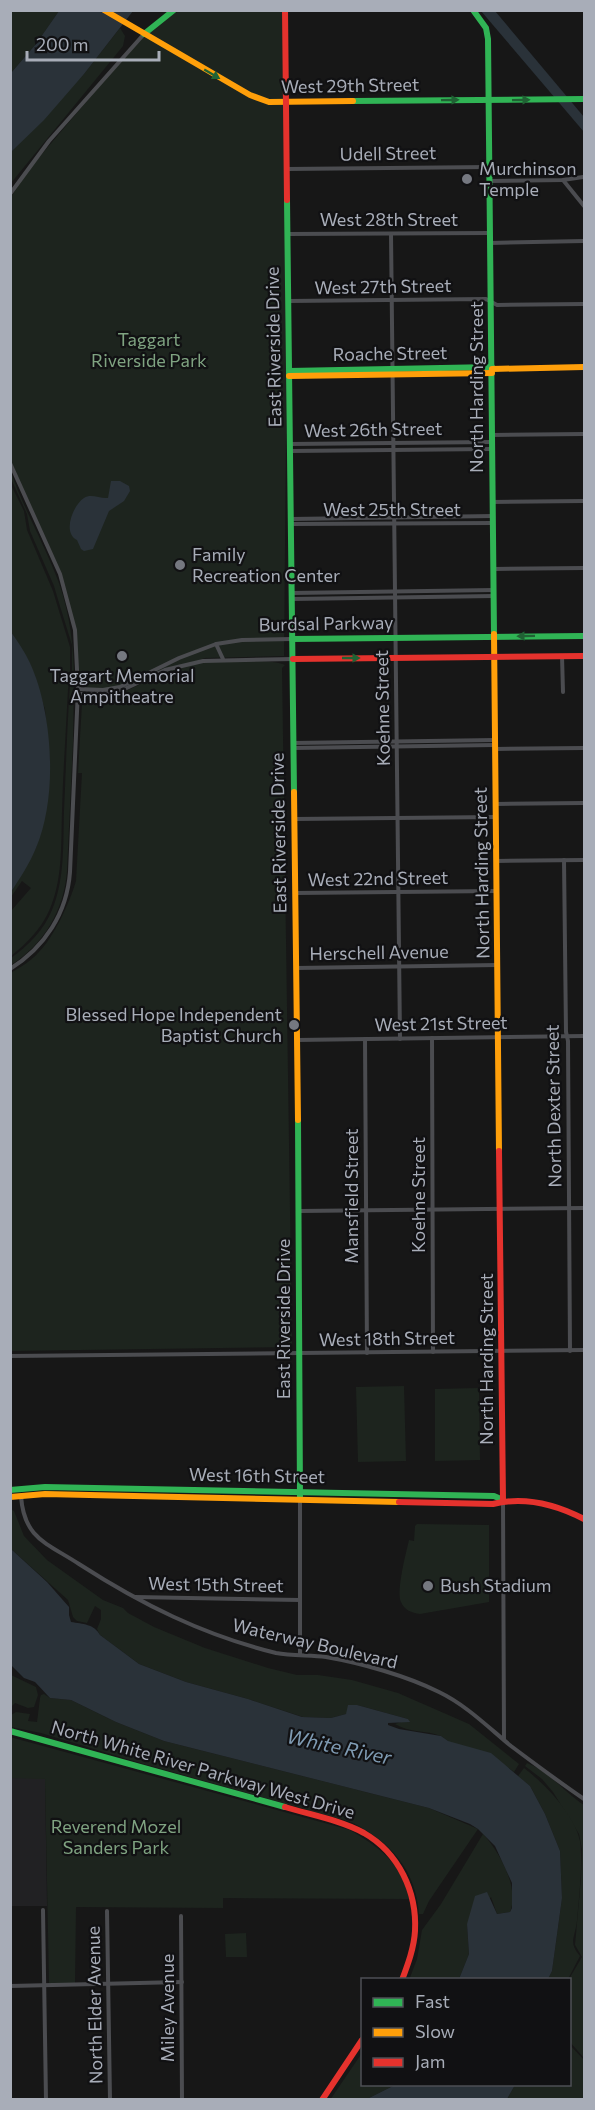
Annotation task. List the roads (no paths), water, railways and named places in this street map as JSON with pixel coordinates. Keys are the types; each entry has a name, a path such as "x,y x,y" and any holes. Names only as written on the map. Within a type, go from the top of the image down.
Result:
{"main road":[{"name":"West 29th Street","path":"104,10 262,101 286,103 582,99"},
{"path":"144,34 174,10"},
{"name":"East Riverside Drive","path":"285,10 299,1211 300,1496"},
{"name":"North Harding Street","path":"473,10 486,28 488,39 503,1500"},
{"name":"Roache Street","path":"289,374 585,367"},
{"name":"Burdsal Parkway","path":"292,639 585,636"},
{"name":"Burdsal Parkway","path":"292,659 585,656"},
{"name":"West 16th Street","path":"10,1490 50,1487 300,1496"},
{"name":"West 16th Street","path":"10,1497 45,1494 494,1496 503,1500 544,1503 585,1519"},
{"name":"North White River Parkway West Drive","path":"10,1731 335,1821 369,1835 384,1846 400,1866 412,1898 416,1932 409,1963 403,1978"},
{"path":"322,2100 361,2043"}],"street":[{"path":"10,194 43,149 144,34"},
{"name":"Udell Street","path":"287,169 489,167"},
{"path":"489,182 563,180 583,177"},
{"path":"563,180 585,206"},
{"name":"West 28th Street","path":"288,234 490,233"},
{"name":"Koehne Street","path":"392,234 400,1038"},
{"path":"490,243 585,241"},
{"name":"West 27th Street","path":"288,301 486,299 497,305 585,304"},
{"name":"West 26th Street","path":"290,448 394,450 585,434"},
{"name":"West 26th Street","path":"290,448 394,443 492,442"},
{"path":"10,463 53,557 67,596 76,643 78,689 70,872 67,894 56,922 43,941 31,954 10,969"},
{"path":"492,502 585,501"},
{"name":"West 25th Street","path":"291,522 394,518 493,520"},
{"name":"West 25th Street","path":"291,522 394,524 493,520"},
{"path":"494,569 585,568"},
{"path":"292,596 395,591 494,593"},
{"path":"292,596 395,598 494,593"},
{"name":"Burdsal Parkway","path":"78,689 103,690 118,687 179,658 216,644 242,640 292,639"},
{"path":"216,644 223,659"},
{"path":"562,656 563,692"},
{"name":"Burdsal Parkway","path":"78,694 116,693 176,666 203,661 292,659"},
{"path":"293,745 495,745 585,748"},
{"path":"496,804 585,803"},
{"path":"294,819 496,817"},
{"name":"North Dexter Street","path":"564,860 568,1036 570,1351"},
{"path":"496,861 585,860"},
{"name":"West 22nd Street","path":"295,893 497,891"},
{"name":"Herschell Avenue","path":"296,968 498,965"},
{"name":"West 21st Street","path":"297,1040 585,1036"},
{"name":"Koehne Street","path":"432,1038 433,1352"},
{"name":"Mansfield Street","path":"365,1039 367,1353"},
{"path":"299,1211 585,1208"},
{"name":"West 18th Street","path":"10,1356 585,1350"},
{"name":"Waterway Boulevard","path":"21,1496 23,1518 32,1532 132,1597 195,1628 276,1653 349,1662 432,1689 464,1707 504,1740 585,1799"},
{"name":"East Riverside Drive","path":"300,1496 300,1655"},
{"name":"North Harding Street","path":"503,1500 504,1740"},
{"name":"West 15th Street","path":"132,1597 300,1600"},
{"path":"44,1910 46,2100"},
{"name":"North Elder Avenue","path":"107,1911 110,2100"},
{"name":"Miley Avenue","path":"181,1917 182,2100"},
{"path":"10,1986 182,1982"}],"water":[{"path":"59,11 133,11 84,74 44,120 11,152 11,73 36,44"},
{"path":"481,11 495,11 584,117 584,132"},
{"path":"111,481 120,481 129,486 130,491 124,501 109,511 93,549 84,551 70,531 73,513 84,498 93,496 108,498"},
{"path":"11,632 28,659 38,683 48,730 50,780 48,805 36,848 11,892"},
{"name":"White River","path":"11,1549 47,1582 69,1607 71,1622 84,1624 98,1631 100,1635 139,1664 186,1682 302,1717 331,1718 346,1714 348,1705 357,1705 408,1719 410,1722 388,1723 399,1729 441,1736 448,1741 491,1753 530,1786 545,1814 560,1851 562,1898 552,1971 548,1978 459,1978 469,1954 467,1924 475,1896 487,1892 497,1914 510,1912 512,1908 512,1883 495,1846 470,1824 429,1808 164,1741 116,1722 71,1700 50,1698 35,1682 24,1678 11,1665"},
{"path":"393,2086 514,2086 507,2099 367,2099"}],"place":[{"name":"Murchinson Temple","path":"467,179"},
{"name":"Family Recreation Center","path":"180,565"},
{"name":"Taggart Memorial Ampitheatre","path":"122,656"},
{"name":"Blessed Hope Independent Baptist Church","path":"294,1025"},
{"name":"Bush Stadium","path":"428,1586"}],"park label":[{"name":"Taggart Riverside Park","path":"149,350"},
{"name":"Reverend Mozel Sanders Park","path":"116,1837"}]}
